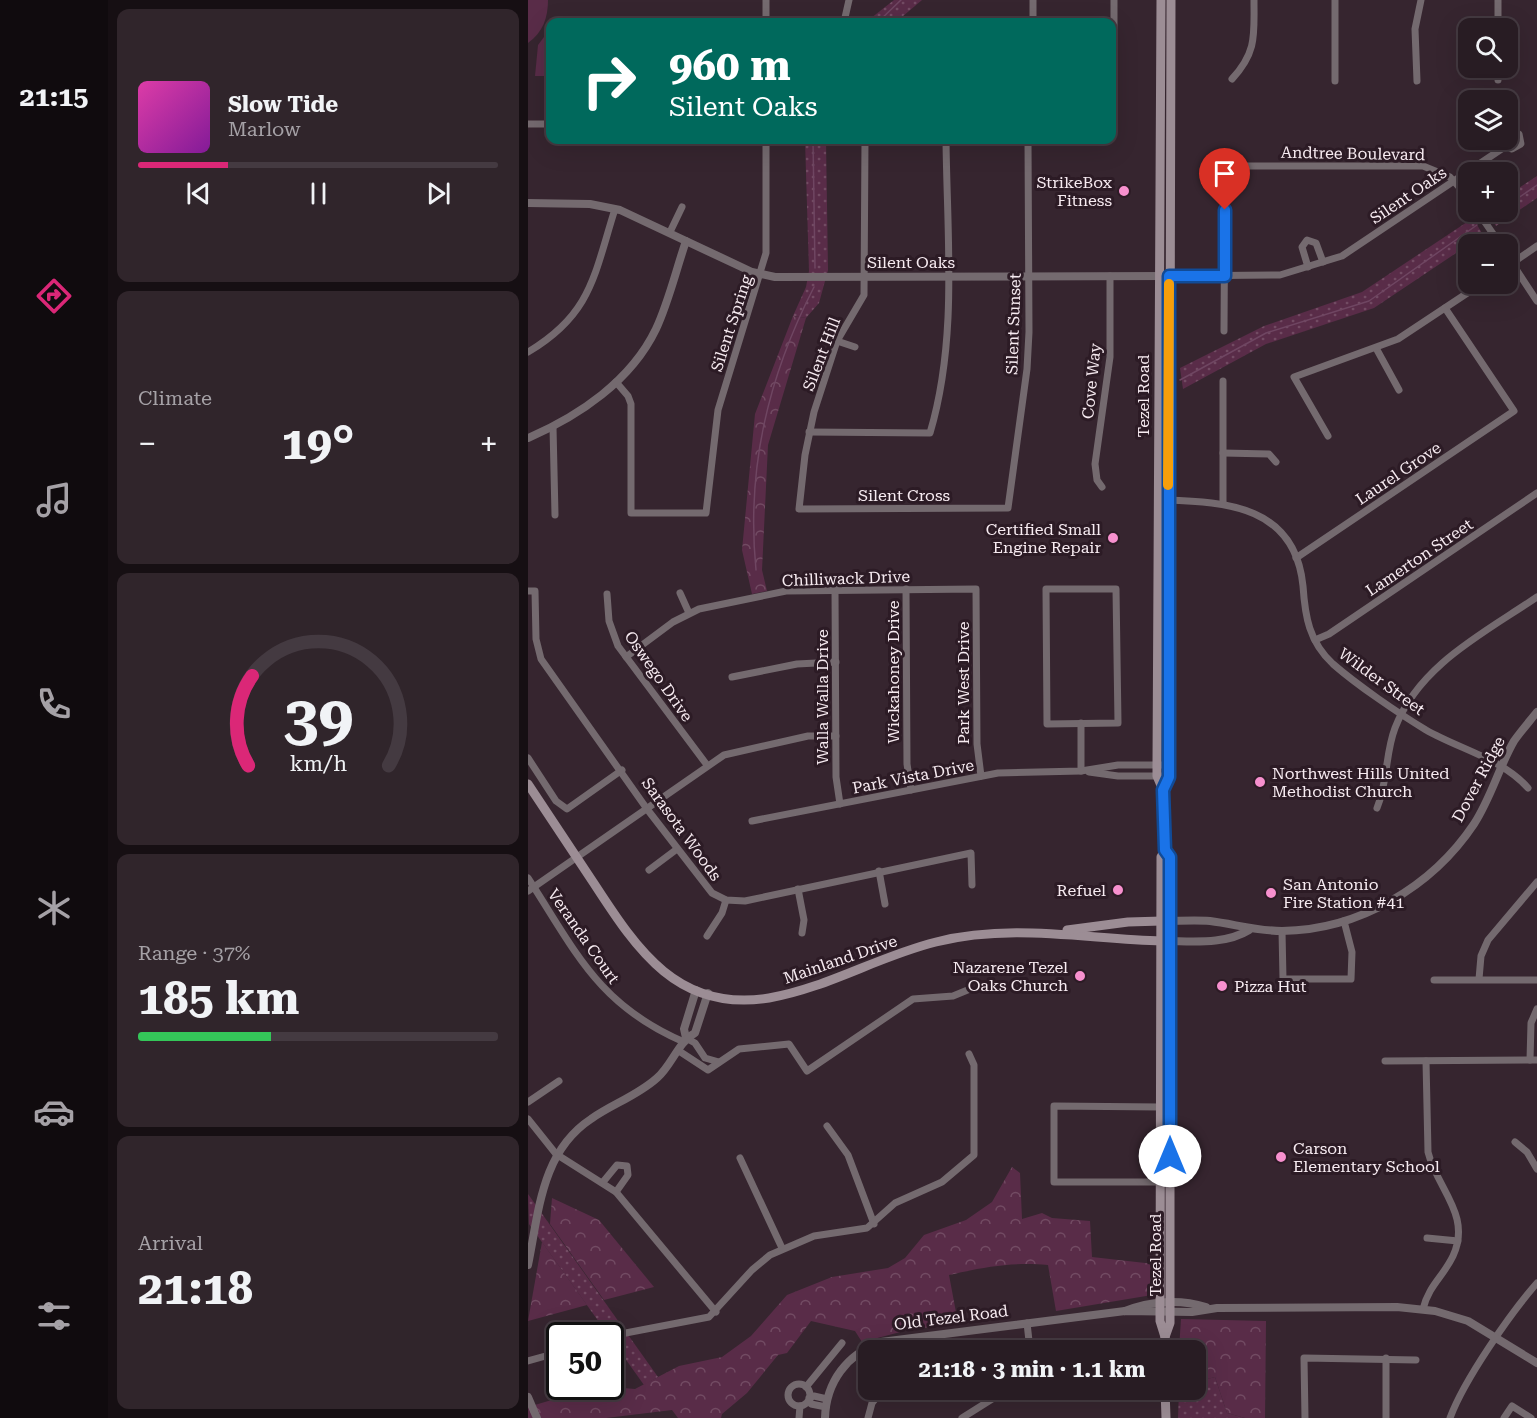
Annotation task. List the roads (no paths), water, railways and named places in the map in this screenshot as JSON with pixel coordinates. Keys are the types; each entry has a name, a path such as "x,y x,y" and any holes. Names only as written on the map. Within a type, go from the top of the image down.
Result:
{"main road":[{"name":"Tezel Road","path":"1161,0 1157,777 1163,790 1165,850 1161,857 1166,921 1170,1308 1170,1323 1165,1337"},
{"name":"Tezel Road","path":"1163,790 1169,777 1171,0"},
{"name":"Mainland Drive","path":"528,784 630,938 647,958 672,978 696,990 708,993 739,999 770,998 796,992 936,942 983,934 1046,932 1128,922 1166,921"},
{"name":"Mainland Drive","path":"1046,932 1128,941 1166,941"},
{"name":"Tezel Road","path":"1165,1337 1160,1323 1160,1107 1166,941"},
{"path":"1165,1400 1166,1418"}],"street":[{"path":"766,0 766,18"},
{"path":"845,18 849,0"},
{"path":"1033,0 1033,18"},
{"path":"1114,0 1114,18"},
{"path":"1232,79 1246,61 1253,45 1254,0"},
{"path":"1335,0 1335,81"},
{"path":"1417,81 1415,29 1421,0"},
{"path":"1498,0 1498,18"},
{"path":"528,124 546,123"},
{"name":"Silent Spring","path":"616,382 625,391 631,405 631,513 706,513 718,410 761,274 766,243 766,144"},
{"name":"Silent Hill","path":"800,509 809,432 837,341 862,300 865,277 865,144"},
{"path":"809,432 930,433 945,365 946,144"},
{"name":"Silent Sunset","path":"1008,508 1027,369 1028,144"},
{"name":"Silent Oaks","path":"528,203 590,204 615,209 761,274 865,277 1280,275 1323,262 1357,248 1496,150"},
{"name":"Andtree Boulevard","path":"1225,276 1225,166 1418,165 1435,168 1458,185"},
{"path":"670,232 682,207"},
{"path":"528,352 564,326 580,308 588,292 615,209"},
{"path":"1308,267 1302,247 1307,240 1316,243 1323,262"},
{"path":"528,438 575,414 616,382 636,360 656,329 686,241"},
{"path":"1518,257 1537,246"},
{"path":"1518,275 1537,301"},
{"name":"Cove Way","path":"1102,487 1097,480 1095,464 1110,357 1110,276"},
{"path":"1224,331 1225,276"},
{"path":"1328,436 1293,377 1398,339 1466,294"},
{"name":"Laurel Grove","path":"1296,558 1514,411 1445,308"},
{"path":"837,341 855,347"},
{"path":"1376,348 1400,390"},
{"path":"1223,381 1223,502"},
{"path":"553,427 555,515"},
{"path":"1223,453 1269,454 1276,462"},
{"name":"Lamerton Street","path":"1315,640 1329,634 1537,493"},
{"name":"Wilder Street","path":"1158,500 1223,502 1250,511 1266,520 1286,541 1296,558 1303,585 1306,621 1315,640 1335,665 1426,730 1519,778 1528,788"},
{"name":"Silent Cross","path":"800,509 1008,508"},
{"name":"Walla Walla Drive","path":"835,589 837,786 840,804"},
{"name":"Wickahoney Drive","path":"906,589 907,764 910,790"},
{"name":"Chilliwack Drive","path":"626,657 689,613 707,607 786,591 976,589"},
{"name":"Park West Drive","path":"976,589 977,744 981,776"},
{"path":"1046,589 1116,589 1118,723 1080,723 1047,724 1046,589"},
{"name":"Sarasota Woods","path":"528,591 535,591 536,639 541,658 703,885 726,900 746,901 971,853 972,885"},
{"path":"680,593 689,613"},
{"name":"Oswego Drive","path":"607,594 611,630 626,657 707,765"},
{"path":"1377,808 1384,790 1392,737 1402,714 1439,664 1537,597"},
{"path":"732,677 797,664 836,663"},
{"name":"Dover Ridge","path":"1166,921 1208,921 1249,930 1282,931 1344,921 1376,909 1406,893 1436,868 1474,824 1514,743 1537,712"},
{"path":"1080,723 1081,771"},
{"path":"531,889 724,754 808,736 836,736"},
{"path":"528,758 556,801 567,809 622,770"},
{"name":"Park Vista Drive","path":"752,821 1008,772 1081,771 1118,765 1168,765"},
{"name":"Park Vista Drive","path":"1081,771 1118,776 1169,777"},
{"path":"649,870 677,849"},
{"path":"879,871 885,904"},
{"name":"Veranda Court","path":"528,878 531,889 586,968 607,993 634,1016 698,1046 705,1058 719,1062"},
{"path":"1479,980 1481,956 1488,940 1537,882"},
{"path":"798,889 804,920 802,933"},
{"path":"707,936 722,913 726,900"},
{"path":"1282,931 1283,979 1351,980 1352,952 1344,921"},
{"name":"Dover Ridge","path":"1166,941 1208,941 1239,936 1249,930"},
{"path":"1434,980 1537,980"},
{"path":"679,1051 708,1070 739,1049 789,1044 807,1071 913,999 953,996 970,989"},
{"path":"685,1040 684,1029 696,990"},
{"path":"528,1265 531,1231 544,1184 556,1154 583,1124 637,1093 657,1078 685,1040 695,1033 708,993"},
{"path":"1385,1061 1533,1060 1531,1023 1537,1009"},
{"path":"624,1334 700,1320 716,1312 752,1270 782,1248 814,1236 859,1230 874,1224 895,1203 942,1182 974,1155 974,1065 969,1054"},
{"path":"1423,1309 1429,1290 1450,1261 1458,1241 1455,1208 1428,1152 1426,1061"},
{"path":"528,1102 559,1081"},
{"path":"1160,1107 1054,1106 1054,1182 1160,1182"},
{"path":"528,1119 556,1154 616,1192 716,1312"},
{"path":"827,1126 851,1163 874,1224"},
{"path":"1515,1142 1527,1152 1537,1169"},
{"path":"740,1158 782,1248"},
{"path":"603,1182 617,1165 627,1166 628,1175 616,1192"},
{"path":"1427,1238 1458,1241"},
{"path":"1450,1418 1498,1338 1537,1283"},
{"name":"Old Tezel Road","path":"825,1418 827,1403 836,1377 846,1363 873,1345 889,1340 1160,1308 1192,1312 1208,1308 1423,1309 1468,1321 1537,1363"},
{"path":"1027,1323 1029,1340"},
{"path":"806,1387 842,1343"},
{"path":"528,1361 546,1356"},
{"path":"1305,1418 1304,1358 1416,1360"},
{"path":"1386,1358 1386,1418"},
{"path":"800,1406 791,1403 788,1393 795,1385 806,1387"},
{"path":"806,1387 811,1404 827,1403"},
{"path":"528,1397 537,1418"},
{"path":"800,1418 800,1406 809,1398"},
{"path":"868,1418 874,1400"},
{"path":"962,1418 991,1400"},
{"path":"1504,1418 1512,1406 1531,1418"}],"waterway":[{"path":"882,18 901,0"},
{"path":"813,144 815,268"},
{"path":"1518,198 1537,185"},
{"path":"1180,380 1266,333 1369,301 1477,225"},
{"path":"756,570 754,496 764,424 784,355 814,287"}],"place":[{"name":"StrikeBox Fitness","path":"1124,191"},
{"name":"Certified Small Engine Repair","path":"1113,538"},
{"name":"Northwest Hills United Methodist Church","path":"1260,782"},
{"name":"Refuel","path":"1118,890"},
{"name":"San Antonio Fire Station #41","path":"1271,893"},
{"name":"Nazarene Tezel Oaks Church","path":"1080,976"},
{"name":"Pizza Hut","path":"1222,986"},
{"name":"Carson Elementary School","path":"1281,1157"}]}
